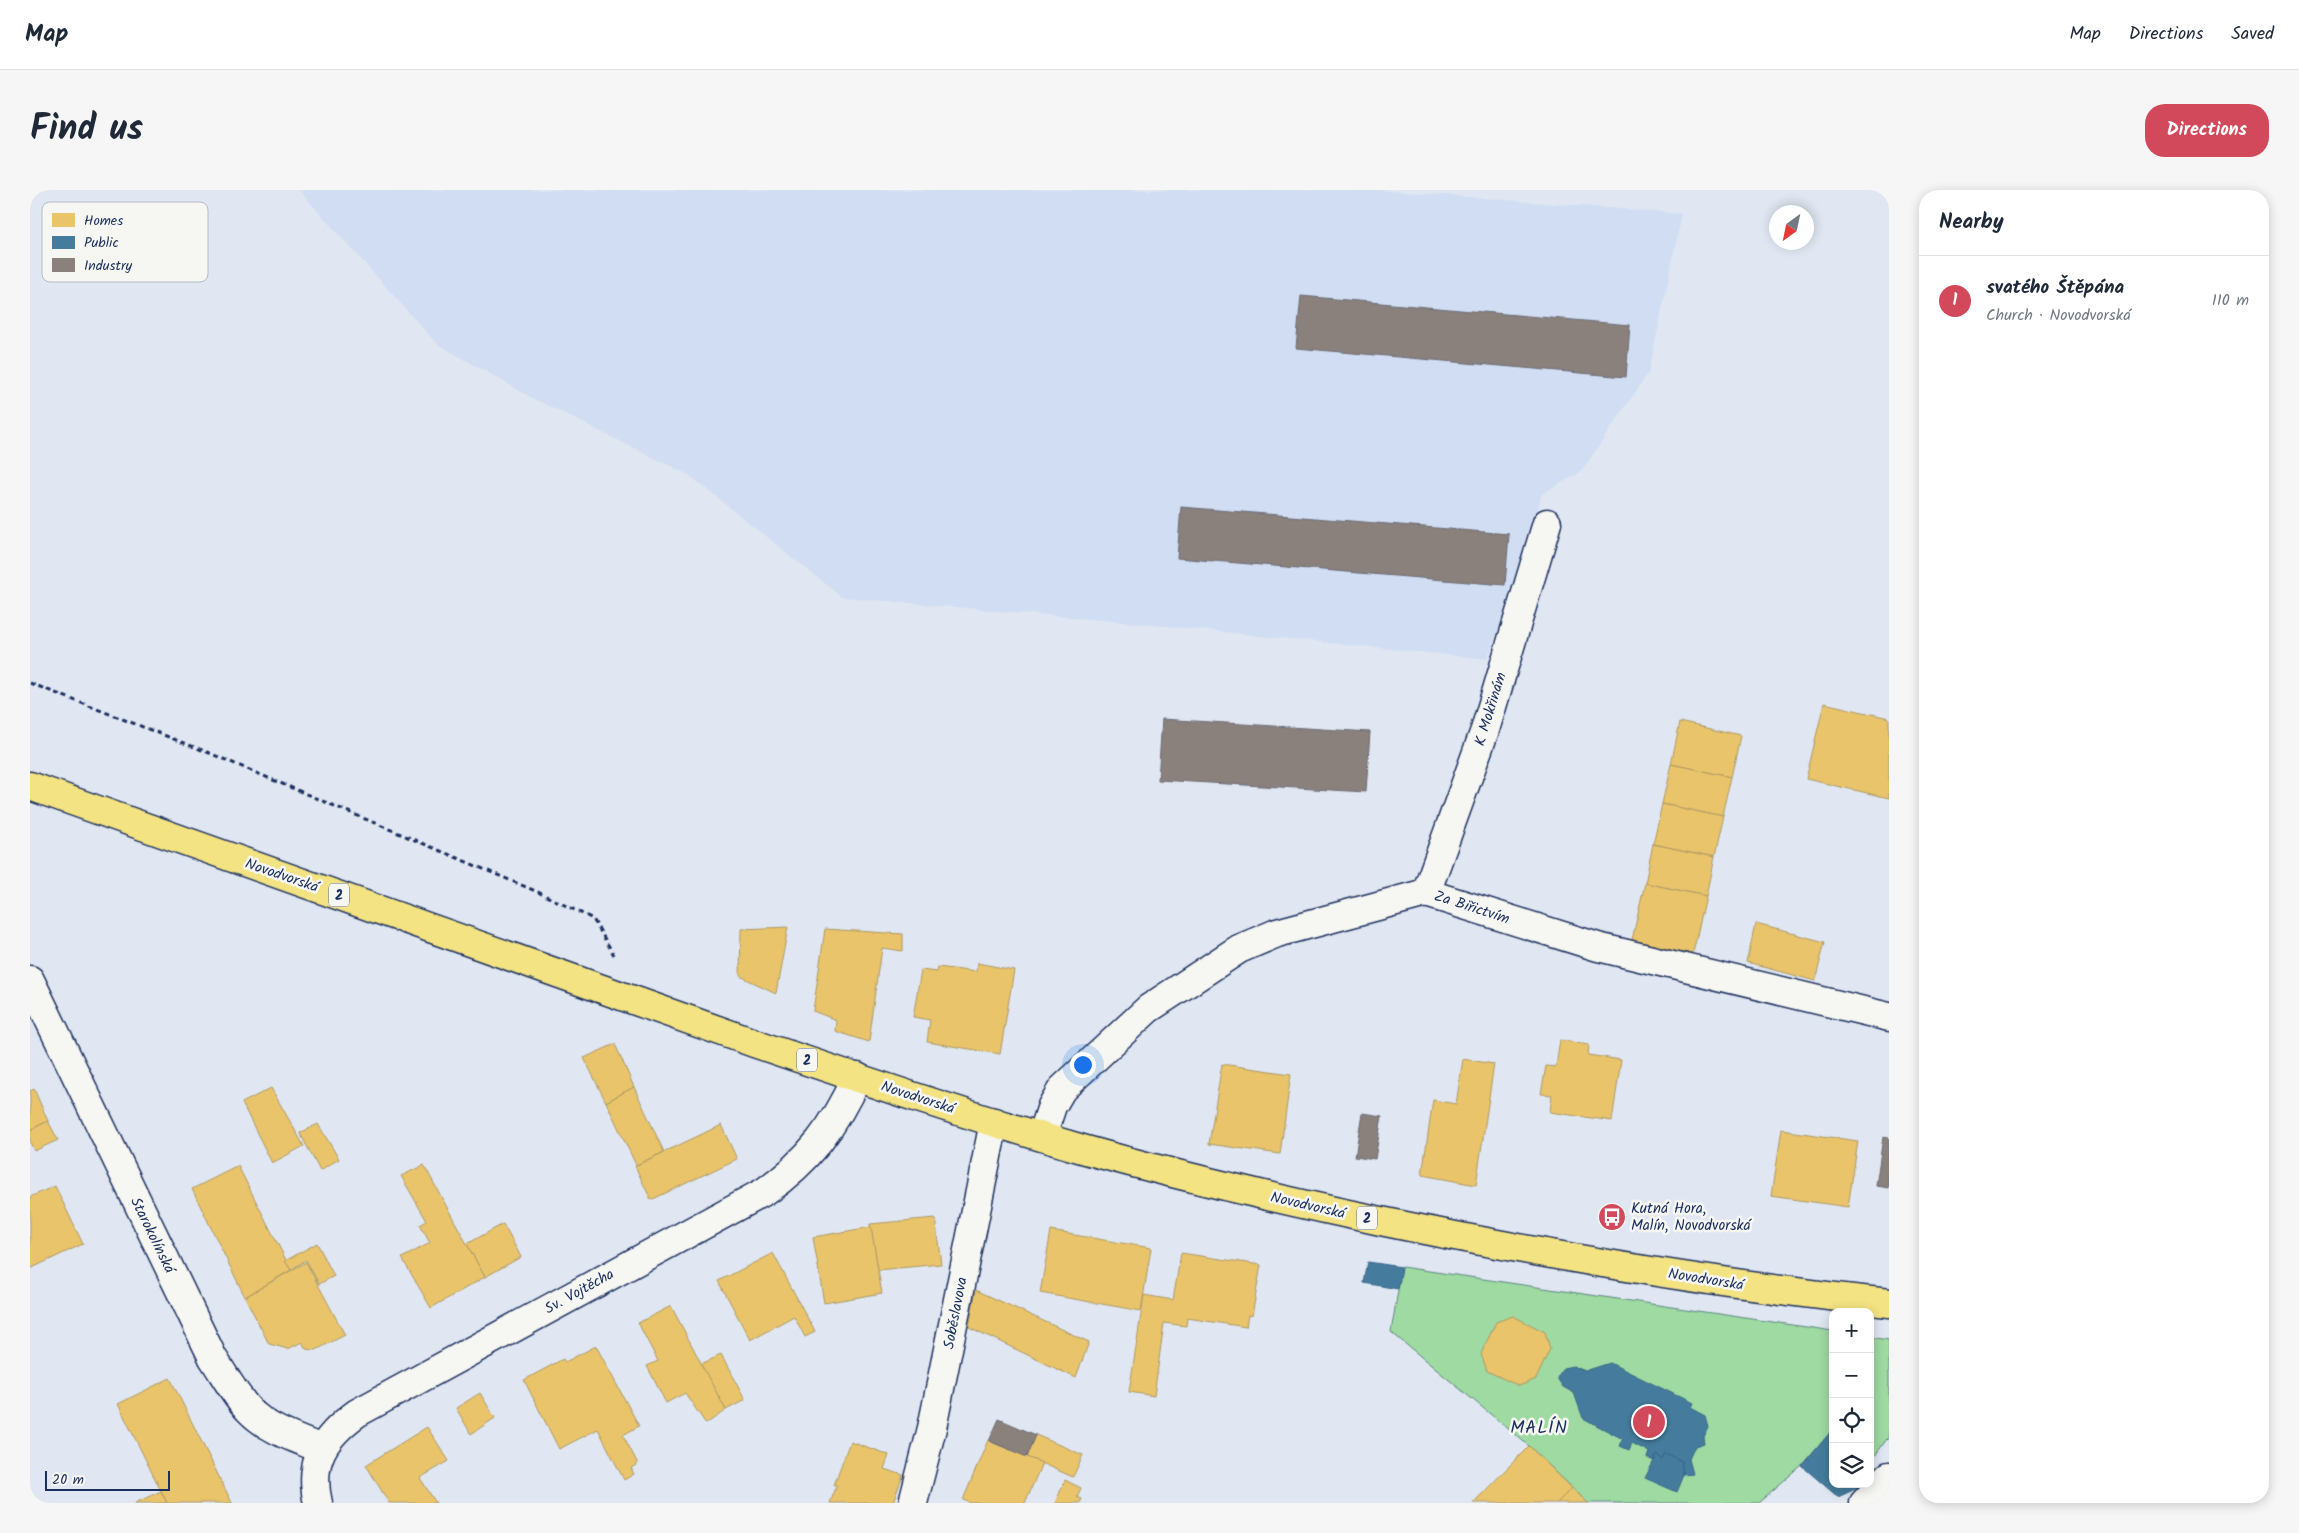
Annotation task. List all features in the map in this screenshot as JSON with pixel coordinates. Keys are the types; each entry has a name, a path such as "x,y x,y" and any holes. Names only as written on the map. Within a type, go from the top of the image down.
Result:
{"main road":[{"name":"Novodvorská","path":"30,786 618,994"},
{"name":"2","path":"618,994 857,1077"},
{"name":"Novodvorská","path":"857,1077 994,1122 1221,1185 1514,1248 1713,1280 1889,1303"}],"street":[{"name":"K Mokřinám","path":"1426,893 1485,730 1547,523"},
{"name":"Za Biřictvím","path":"1042,1136 1052,1106 1062,1089 1148,1009 1175,989 1239,949 1277,933 1426,893 1598,947 1889,1017"},
{"name":"Starokolínská","path":"30,980 213,1358 237,1396 251,1412 271,1427 322,1449"},
{"name":"Sv. Vojtěcha","path":"318,1503 315,1488 315,1470 322,1449 331,1435 357,1413 764,1192 786,1177 820,1142 841,1110 857,1077"},
{"name":"Soběslavova","path":"913,1503 932,1428 994,1122"},
{"path":"1864,1503 1889,1476"}],"path":[{"path":"30,683 211,754 538,892 593,919 614,955 618,994"}],"shaded area":[{"path":"299,190 1379,190 1682,214 1649,372 1581,472 1542,494 1518,577 1487,659 1135,623 842,597 689,475 532,398 436,343"}],"green space":[{"path":"1402,1267 1829,1330 1829,1434 1802,1466 1759,1503 1588,1503 1529,1446 1391,1332"},
{"path":"1874,1338 1889,1340 1889,1436 1874,1457"}],"building: Homes":[{"path":"1824,703 1889,718 1889,798 1806,779"},
{"path":"1680,722 1741,736 1732,777 1671,764"},
{"path":"1671,764 1732,777 1723,817 1662,804"},
{"path":"1662,804 1723,817 1714,857 1653,844"},
{"path":"1653,844 1714,857 1706,896 1645,883"},
{"path":"1645,883 1706,896 1693,954 1632,940"},
{"path":"1756,924 1825,942 1815,981 1748,963"},
{"path":"788,927 776,993 740,976 741,929"},
{"path":"825,929 903,934 903,951 882,948 869,1042 835,1031 836,1020 813,1011"},
{"path":"977,963 1014,970 1000,1054 927,1042 930,1020 913,1017 921,970 937,972 938,967 976,972"},
{"path":"1560,1040 1589,1045 1588,1055 1621,1060 1612,1121 1550,1112 1552,1095 1541,1094 1546,1066 1556,1067"},
{"path":"615,1044 634,1087 606,1102 584,1058"},
{"path":"1463,1059 1494,1064 1476,1185 1422,1175 1433,1100 1456,1104"},
{"path":"1222,1064 1291,1074 1280,1154 1209,1144"},
{"path":"634,1087 664,1152 636,1165 606,1102"},
{"path":"271,1088 304,1146 272,1163 242,1103"},
{"path":"34,1089 48,1121 30,1130 30,1091"},
{"path":"48,1121 58,1140 34,1151 30,1142 30,1130"},
{"path":"318,1124 339,1159 320,1171 300,1133"},
{"path":"721,1125 737,1159 651,1200 635,1166"},
{"path":"1781,1130 1858,1141 1848,1207 1771,1196"},
{"path":"424,1165 485,1277 431,1308 402,1258 430,1243 420,1225 427,1221 401,1176"},
{"path":"238,1166 291,1270 245,1297 192,1189"},
{"path":"55,1186 83,1244 30,1269 30,1197"},
{"path":"935,1218 941,1264 878,1270 870,1224"},
{"path":"503,1224 521,1257 485,1277 467,1244"},
{"path":"871,1227 882,1293 824,1303 813,1237"},
{"path":"1051,1231 1151,1248 1141,1311 1040,1293"},
{"path":"317,1243 334,1276 319,1284 306,1260 291,1270 285,1261"},
{"path":"773,1253 815,1332 805,1337 794,1316 750,1340 719,1281"},
{"path":"1181,1253 1261,1265 1252,1316 1248,1315 1246,1327 1187,1318 1186,1326 1164,1323 1154,1396 1129,1392 1144,1295 1173,1300"},
{"path":"306,1262 345,1335 316,1350 306,1349 302,1342 288,1349 269,1344 245,1297"},
{"path":"976,1290 1089,1342 1076,1378 969,1327"},
{"path":"671,1306 726,1410 706,1424 685,1393 666,1403 647,1366 658,1361 638,1323"},
{"path":"1513,1316 1545,1332 1550,1349 1536,1379 1519,1386 1487,1371 1481,1354 1496,1322"},
{"path":"596,1346 639,1426 623,1435 638,1464 631,1468 634,1474 624,1480 598,1429 559,1449 524,1380 563,1359 565,1362"},
{"path":"721,1355 745,1400 726,1410 701,1364"},
{"path":"170,1378 232,1503 167,1503 118,1404"},
{"path":"480,1393 495,1418 471,1434 456,1408"},
{"path":"427,1427 449,1461 420,1478 436,1503 389,1503 366,1465"},
{"path":"1036,1435 1083,1455 1073,1477 1027,1457"},
{"path":"988,1440 1042,1463 1025,1503 971,1503 963,1500"},
{"path":"850,1441 889,1455 884,1469 903,1475 893,1503 830,1503 837,1485 834,1485"},
{"path":"1529,1446 1572,1488 1557,1503 1473,1503"},
{"path":"1065,1480 1081,1488 1077,1497 1082,1499 1080,1503 1055,1503"},
{"path":"1572,1488 1588,1503 1557,1503"},
{"path":"161,1491 167,1503 135,1503"}],"building: Public":[{"path":"1368,1262 1402,1267 1398,1289 1364,1283"},
{"path":"1610,1363 1692,1403 1690,1407 1705,1415 1708,1426 1703,1436 1704,1443 1695,1446 1689,1459 1693,1474 1684,1475 1682,1462 1666,1454 1663,1460 1657,1455 1654,1461 1647,1458 1649,1452 1632,1443 1629,1450 1620,1446 1623,1439 1583,1418 1574,1393 1563,1387 1557,1378 1563,1368 1573,1366 1585,1371"},
{"path":"1829,1434 1829,1488 1857,1488 1838,1497 1802,1466"},
{"path":"1666,1454 1682,1462 1684,1475 1677,1492 1645,1478 1657,1455 1663,1460"}],"building: Industry":[{"path":"1301,296 1630,325 1626,377 1296,348"},
{"path":"1181,507 1509,534 1505,585 1177,558"},
{"path":"1162,719 1370,732 1366,792 1158,780"},
{"path":"1362,1113 1382,1116 1375,1159 1355,1156"},
{"path":"1883,1137 1889,1138 1889,1188 1876,1186"},
{"path":"999,1419 1036,1435 1027,1457 989,1441"}],"place":[{"name":"Kutná Hora, Malín, Novodvorská","path":"1612,1217"},
{"name":"svatého Štěpána","path":"1649,1422"}],"district":[{"name":"MALÍN","path":"1539,1427"}]}
